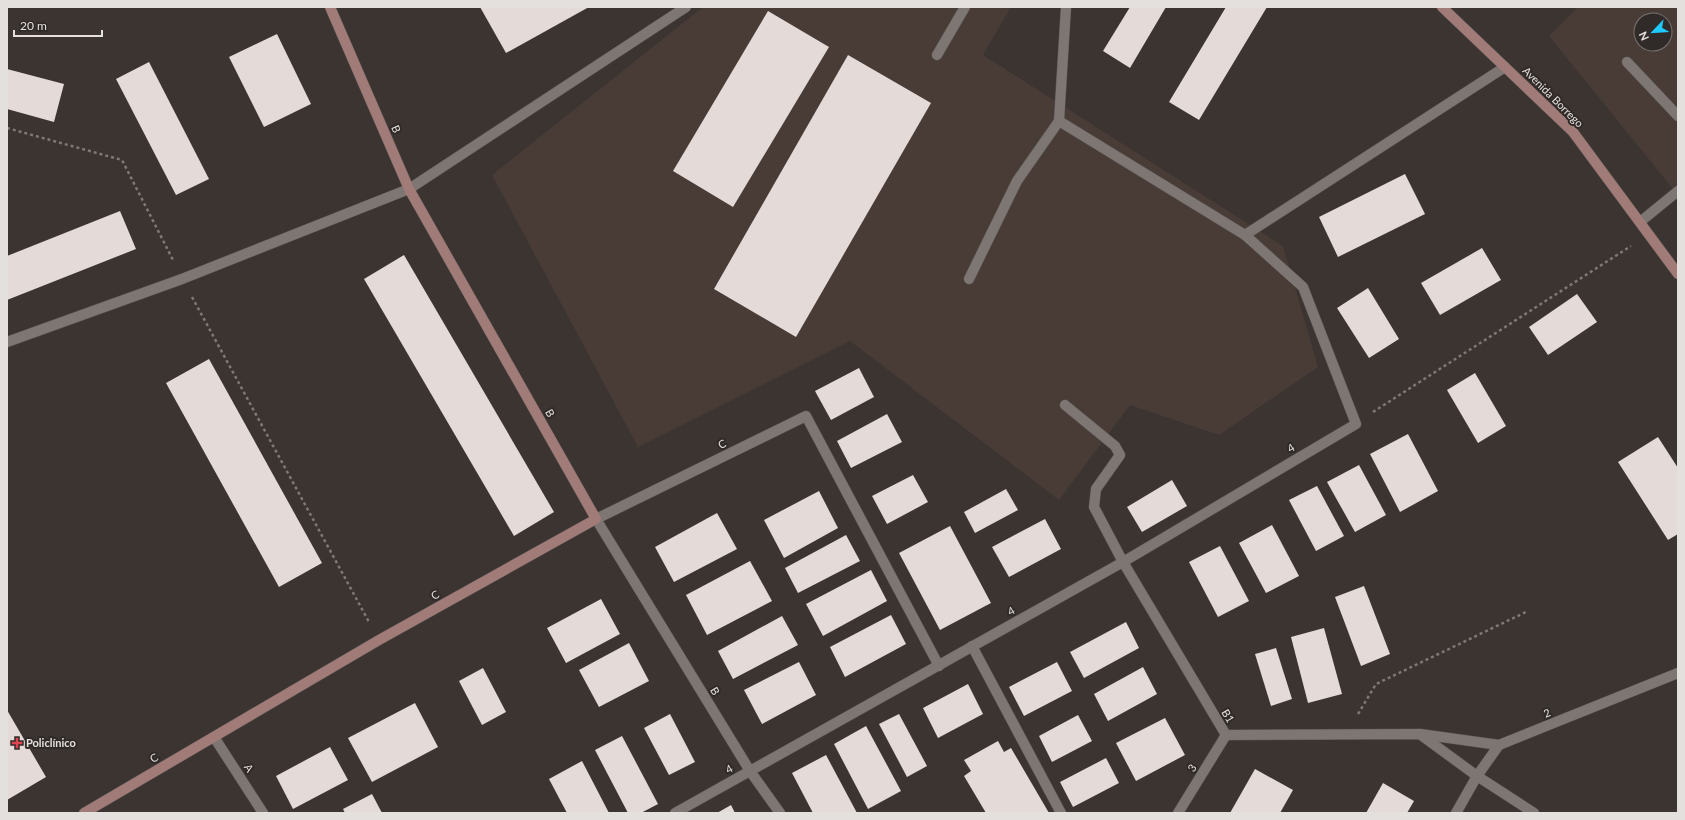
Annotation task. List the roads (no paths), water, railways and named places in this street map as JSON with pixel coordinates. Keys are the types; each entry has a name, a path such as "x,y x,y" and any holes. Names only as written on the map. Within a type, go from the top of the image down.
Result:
{"street":[{"name":"B","path":"330,7 409,189 596,519 750,771 780,813"},
{"path":"7,342 182,279 409,189 686,7"},
{"path":"937,55 965,7"},
{"path":"969,279 1017,181 1059,121 1066,7"},
{"name":"Avenida Borrego","path":"1442,7 1573,132 1678,274"},
{"path":"1627,62 1678,116"},
{"path":"1059,121 1245,235 1505,67"},
{"path":"1640,222 1678,191"},
{"name":"4","path":"675,813 1123,562 1356,424 1303,287 1245,235"},
{"name":"B1","path":"1065,405 1115,446 1120,455 1096,489 1094,506 1123,562 1226,735 1420,734 1500,745"},
{"name":"C","path":"84,813 379,640 596,519 806,416 939,666"},
{"path":"972,646 1061,813"},
{"name":"2","path":"1500,745 1678,673"},
{"path":"1420,734 1477,776 1534,813"},
{"name":"3","path":"1178,813 1226,735"},
{"name":"A","path":"214,737 263,813"},
{"path":"1456,813 1477,776 1500,745"}],"place":[{"name":"Policlínico","path":"17,743"}]}
